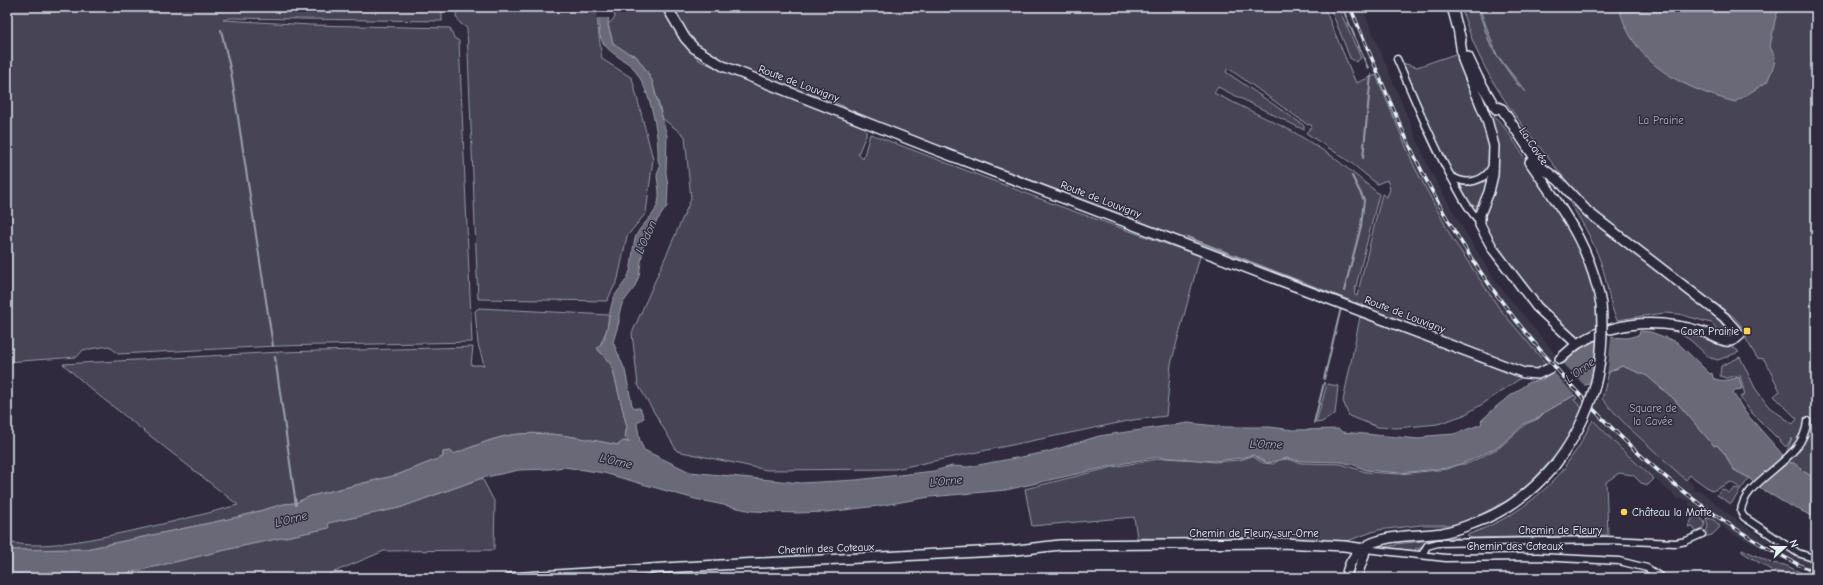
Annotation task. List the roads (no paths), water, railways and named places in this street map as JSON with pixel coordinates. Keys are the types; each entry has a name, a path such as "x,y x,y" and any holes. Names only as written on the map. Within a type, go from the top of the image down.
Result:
{"street":[{"name":"Route de Louvigny","path":"667,7 681,32 694,48 708,57 745,75 944,153 1524,373 1538,374 1550,368"},
{"path":"1452,7 1464,60 1493,138 1495,161 1492,182 1482,208 1480,222"},
{"name":"La Cavée","path":"1354,555 1372,543 1390,537 1442,533 1482,520 1522,497 1555,465 1579,428 1594,393 1602,344 1601,304 1593,270 1584,248 1556,200 1493,105 1478,78 1459,34"},
{"path":"1397,59 1432,139 1450,175 1469,209 1480,222 1493,249 1537,307 1577,344"},
{"path":"1493,105 1502,109 1541,167 1558,180 1588,212 1724,317 1740,335 1733,341 1726,341 1684,327 1658,324 1635,323 1611,328"},
{"path":"1450,175 1457,180 1480,180 1488,174 1495,161"},
{"path":"1560,359 1577,344 1598,333"},
{"path":"1806,421 1802,438 1787,458 1755,486 1746,498 1741,512 1744,517 1798,553 1816,560"},
{"name":"Chemin de Fleury","path":"1422,555 1427,546 1438,543 1568,540 1676,543 1686,541 1702,534"},
{"name":"Chemin de Fleury-sur-Orne","path":"1144,544 1281,543 1342,546 1365,549"},
{"name":"Chemin des Coteaux","path":"509,578 681,567 1017,550 1060,545 1144,544"},
{"path":"1357,578 1359,565 1365,554 1365,549"},
{"name":"Chemin des Coteaux","path":"1365,549 1446,558 1538,557 1619,561 1648,568 1662,578"},
{"path":"1346,578 1349,565 1354,555"},
{"path":"1352,578 1354,555"}],"water":[{"path":"600,7 609,7 608,26 613,43 628,53 636,56 652,81 667,136 667,206 646,237 639,276 634,288 622,304 619,314 619,322 613,342 625,370 632,405 635,408 640,408 644,418 637,424 640,441 644,450 690,472 801,483 856,480 934,471 952,466 968,467 1047,452 1099,436 1188,423 1226,427 1270,427 1293,430 1339,429 1342,432 1420,439 1427,436 1454,434 1482,424 1481,421 1498,405 1529,382 1542,380 1566,359 1591,342 1608,337 1627,338 1639,335 1640,331 1651,332 1677,342 1710,374 1712,373 1713,378 1729,380 1739,377 1742,389 1735,390 1733,393 1745,412 1790,463 1794,463 1816,479 1816,518 1783,502 1756,485 1749,478 1736,471 1731,466 1725,454 1717,445 1714,446 1674,399 1647,376 1622,366 1584,386 1575,395 1543,413 1538,418 1525,423 1500,446 1467,462 1447,468 1400,473 1366,470 1341,462 1300,461 1287,458 1268,463 1253,455 1213,461 1159,457 1125,463 1006,490 930,497 878,506 827,512 796,513 752,511 695,499 604,473 564,467 519,470 482,478 399,508 328,523 329,528 238,547 124,574 81,578 7,578 7,550 86,549 238,517 284,504 295,503 311,496 397,475 443,457 443,452 450,451 454,454 486,442 511,435 531,433 568,436 618,445 623,441 629,442 625,436 627,427 612,366 597,348 604,338 613,300 629,275 636,236 653,214 657,206 659,195 657,174 660,167 653,114 646,91 633,68 606,47 600,37"},
{"path":"1477,7 1479,7 1497,55 1526,92 1517,84 1491,47"},
{"name":"La Prairie","path":"1619,7 1786,7 1778,11 1775,20 1770,47 1775,56 1774,65 1767,82 1735,102 1679,81 1648,59 1636,44 1626,27"}],"waterway":[{"path":"1342,7 1368,68"},
{"path":"221,30 231,72 273,346"},
{"path":"1363,158 1371,75"},
{"path":"1344,291 1361,226 1364,200 1352,176"},
{"path":"1187,237 1350,301"},
{"path":"1328,303 1341,308"},
{"path":"1356,303 1372,310"},
{"path":"1324,379 1341,308"},
{"name":"L'Orne","path":"275,357 296,505"},
{"path":"1314,423 1324,383"}],"railway":[{"path":"1350,7 1394,112 1444,213 1484,277 1529,337 1562,375 1618,434 1678,488 1710,512 1744,534 1816,573"}],"place":[{"name":"Caen Prairie","path":"1747,331"},
{"name":"Château la Motte","path":"1624,512"}],"water label":[{"name":"L'Odon","path":"646,237"}],"park label":[{"name":"Square de la Cavée","path":"1653,414"}]}
